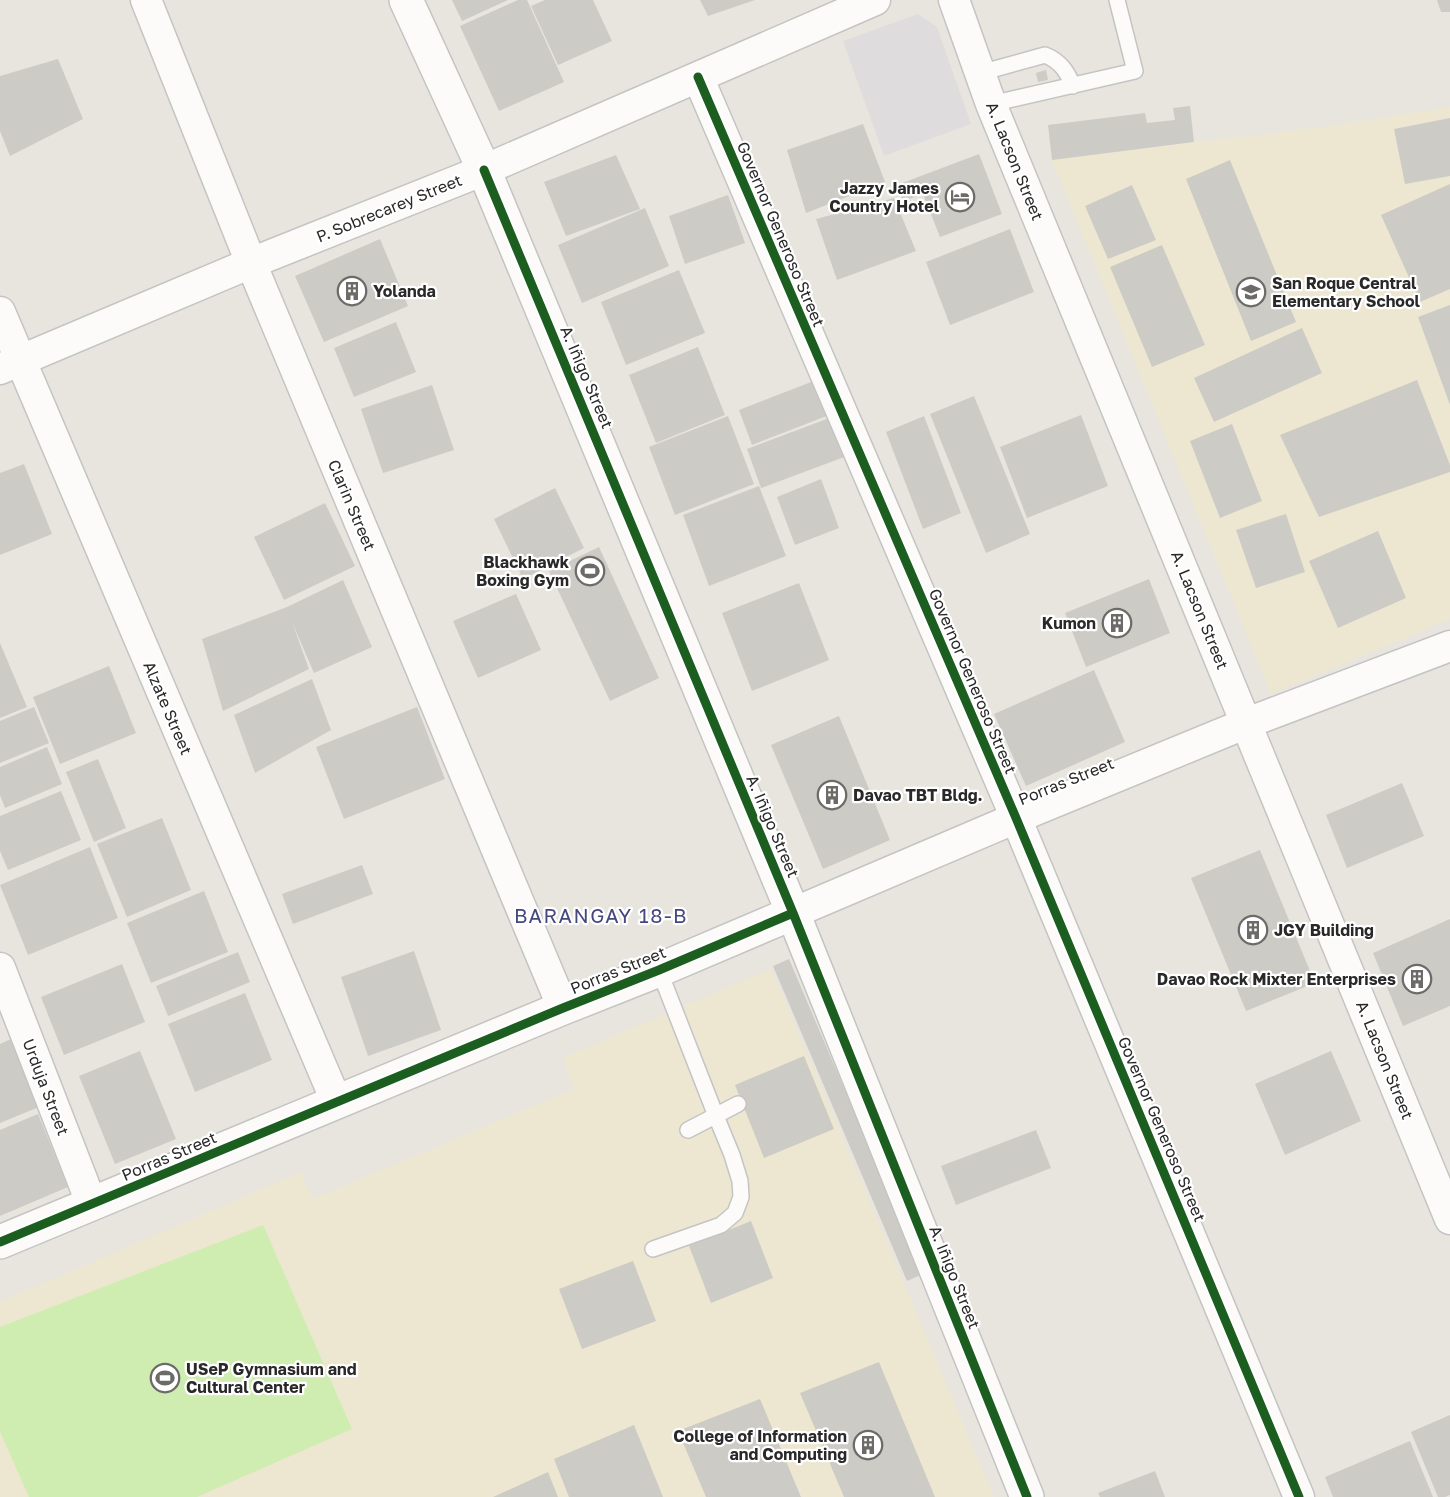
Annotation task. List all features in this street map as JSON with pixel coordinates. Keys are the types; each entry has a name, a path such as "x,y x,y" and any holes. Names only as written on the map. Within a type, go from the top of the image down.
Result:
{"street":[{"name":"Clarin Street","path":"146,0 251,262 563,1008"},
{"name":"A. Iñigo Street","path":"406,0 484,170 793,913 1027,1497"},
{"name":"P. Sobrecarey Street","path":"10,365 251,262 484,170 875,0"},
{"name":"A. Lacson Street","path":"954,0 991,104 1450,1220"},
{"name":"Governor Generoso Street","path":"698,77 1016,818 1299,1497"},
{"name":"Alzate Street","path":"0,312 10,365 337,1103"},
{"name":"Porras Street","path":"0,1242 659,970 1016,818 1247,723 1450,646"},
{"name":"Urduja Street","path":"0,968 92,1205"}],"lane":[{"path":"991,104 1135,71 1117,0"},
{"path":"980,73 1045,56 1053,58 1060,64 1068,73 1073,86"},
{"path":"653,1249 721,1225 735,1213 741,1197 740,1181 732,1155 659,970"},
{"path":"688,1130 738,1104"}],"shaded area":[{"path":"918,14 937,27 971,124 884,156 843,41"},
{"name":"San Roque Central Elementary School","path":"1450,107 1450,619 1271,694 1052,160 1331,126"},
{"path":"771,969 994,1497 0,1497 0,1302 301,1172 313,1199 574,1089 563,1058"}],"green space":[{"name":"USeP Gymnasium and Cultural Center","path":"263,1225 352,1429 197,1497 29,1497 0,1432 0,1327"}],"building":[{"path":"452,0 508,0 462,21"},
{"path":"518,0 527,0 564,82 499,111 460,26"},
{"path":"545,0 593,0 612,41 558,65 531,6"},
{"path":"700,0 755,0 708,16"},
{"path":"1437,0 1450,0 1450,12 1441,12"},
{"path":"58,59 83,119 10,156 0,131 0,76"},
{"path":"1046,70 1048,80 1038,82 1036,73"},
{"path":"1190,106 1194,142 1052,160 1048,125 1145,113 1147,123 1175,120 1173,108"},
{"path":"1450,118 1450,176 1405,184 1394,129"},
{"path":"863,124 885,182 806,213 787,150"},
{"name":"Jazzy James Country Hotel","path":"979,154 1002,214 940,237 923,194 903,201 897,185"},
{"path":"616,155 640,209 566,236 544,182"},
{"path":"1230,160 1296,322 1251,341 1186,179"},
{"path":"1450,184 1450,289 1420,302 1381,215"},
{"path":"1132,185 1156,240 1108,259 1085,206"},
{"path":"728,195 745,243 685,264 669,216"},
{"path":"894,198 916,251 837,280 816,219"},
{"path":"645,208 669,266 582,303 558,245"},
{"path":"1010,229 1034,292 950,325 926,262"},
{"name":"Yolanda","path":"380,239 408,306 324,342 295,276"},
{"path":"1162,245 1205,345 1152,367 1110,267"},
{"path":"679,270 705,333 626,365 601,302"},
{"path":"1450,305 1450,405 1418,317"},
{"path":"396,322 416,372 354,397 334,348"},
{"path":"1302,328 1322,373 1214,422 1194,378"},
{"path":"698,347 725,415 656,443 629,375"},
{"path":"824,377 837,412 752,445 739,410"},
{"path":"1417,380 1450,465 1450,472 1319,517 1280,435"},
{"path":"432,385 454,450 383,473 361,409"},
{"path":"974,396 1030,534 986,553 930,414"},
{"path":"840,414 855,453 761,488 747,449"},
{"path":"1081,415 1108,486 1027,518 1000,447"},
{"path":"728,416 754,484 675,515 649,447"},
{"path":"924,416 961,513 923,529 886,432"},
{"path":"1232,424 1262,501 1220,518 1190,441"},
{"path":"24,464 52,534 0,555 0,473"},
{"path":"821,479 839,528 795,545 777,497"},
{"path":"759,486 786,556 709,586 683,515"},
{"path":"555,488 584,548 523,579 494,519"},
{"path":"325,503 355,566 284,600 254,537"},
{"path":"1286,514 1305,572 1256,588 1236,530"},
{"path":"1378,531 1406,598 1338,628 1309,561"},
{"path":"599,547 659,678 610,701 549,571"},
{"name":"Kumon","path":"1149,579 1170,633 1086,667 1065,613"},
{"path":"343,580 372,647 314,673 292,622 309,669 223,711 202,639 287,607"},
{"path":"799,583 829,660 752,691 722,613"},
{"path":"516,594 541,650 478,678 453,621"},
{"path":"0,643 27,707 0,718"},
{"path":"109,666 136,733 60,764 33,697"},
{"path":"1094,670 1125,742 1026,786 994,714"},
{"path":"312,679 331,730 255,773 234,715"},
{"path":"34,707 49,743 0,763 0,721"},
{"path":"417,707 445,779 344,819 316,747"},
{"name":"Davao TBT Bldg.","path":"839,716 890,840 823,869 771,745"},
{"path":"47,747 62,784 5,808 0,795 0,767"},
{"path":"98,759 126,828 94,842 66,772"},
{"path":"1402,783 1424,836 1347,868 1326,815"},
{"path":"61,791 81,840 8,870 0,851 0,816"},
{"path":"162,818 191,890 127,917 97,844"},
{"path":"90,847 118,918 28,955 0,885"},
{"name":"JGY Building","path":"1260,850 1315,983 1246,1011 1191,878"},
{"path":"362,865 373,894 293,924 282,894"},
{"path":"204,891 228,952 151,983 127,923"},
{"name":"Davao Rock Mixter Enterprises","path":"1450,919 1450,1006 1403,1026 1373,953"},
{"path":"414,951 441,1030 368,1056 341,977"},
{"path":"238,952 250,982 168,1016 156,986"},
{"path":"789,959 923,1274 907,1281 773,966"},
{"path":"122,964 145,1022 64,1055 41,997"},
{"path":"245,993 272,1060 195,1092 168,1024"},
{"path":"11,1039 39,1107 0,1123 0,1044"},
{"path":"140,1051 176,1139 115,1164 79,1076"},
{"path":"1331,1051 1361,1121 1285,1155 1255,1084"},
{"path":"804,1056 834,1129 764,1158 735,1085"},
{"path":"38,1114 68,1187 0,1216 0,1130"},
{"path":"1036,1130 1051,1168 956,1205 941,1166"},
{"path":"751,1221 773,1278 711,1303 689,1246"},
{"path":"633,1261 656,1321 582,1349 559,1289"},
{"name":"College of Information and Computing","path":"879,1362 935,1497 844,1497 800,1393"},
{"path":"760,1399 801,1497 706,1497 678,1431"},
{"path":"1450,1415 1450,1495 1438,1497 1411,1432"},
{"path":"634,1425 663,1497 569,1497 554,1459"},
{"path":"1410,1441 1433,1497 1333,1497 1325,1477"},
{"path":"1155,1471 1165,1497 1100,1497 1098,1493"},
{"path":"548,1472 558,1497 493,1497"}],"cycle path":[{"path":"698,77 1016,818 1299,1497"},
{"path":"484,170 793,913 1027,1497"},
{"path":"0,1242 793,913"}],"place":[{"name":"Jazzy James Country Hotel","path":"960,197"},
{"name":"Yolanda","path":"352,291"},
{"name":"San Roque Central Elementary School","path":"1251,292"},
{"name":"Blackhawk Boxing Gym","path":"590,571"},
{"name":"Kumon","path":"1117,623"},
{"name":"Davao TBT Bldg.","path":"832,795"},
{"name":"JGY Building","path":"1253,930"},
{"name":"Davao Rock Mixter Enterprises","path":"1417,979"},
{"name":"USeP Gymnasium and Cultural Center","path":"165,1378"},
{"name":"College of Information and Computing","path":"868,1445"}],"district":[{"name":"BARANGAY 18-B","path":"601,916"}]}
